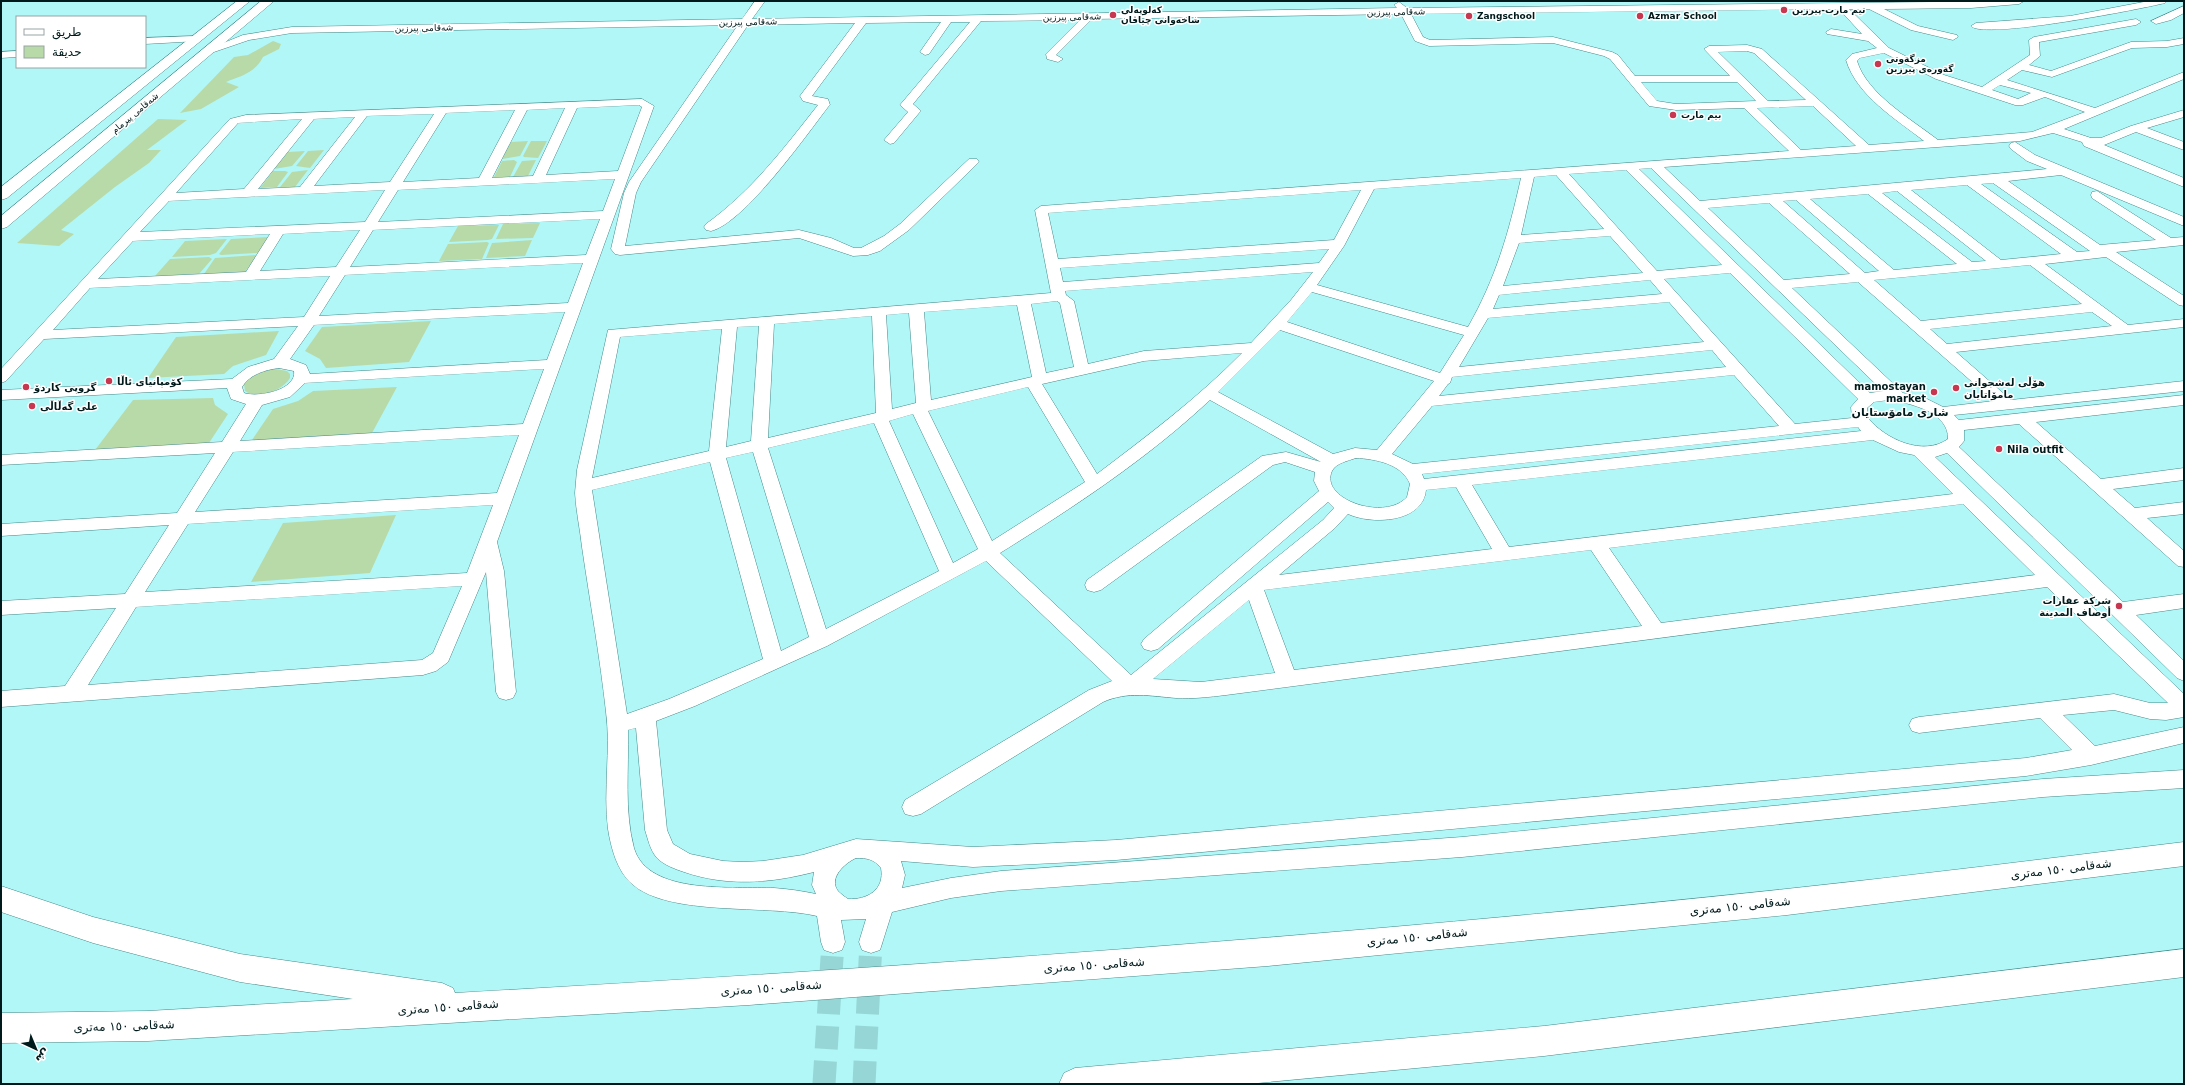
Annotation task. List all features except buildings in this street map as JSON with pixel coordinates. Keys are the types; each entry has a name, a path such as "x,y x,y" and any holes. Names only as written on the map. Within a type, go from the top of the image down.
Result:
{"highway":[{"name":"شەقامی پیرمام","path":"1,195 244,1"},
{"name":"شەقامی پیرمام","path":"1,224 211,50 256,21 268,1"},
{"name":"شەقامی ١٥٠ مەتری","path":"1,1028 148,1026 749,990 1276,951 1787,902 2184,854"},
{"path":"1,899 93,930 240,968 485,1005"},
{"path":"1075,1084 1544,1041 2184,963"}],"street":[{"path":"760,1 747,22 735,35 635,182 628,201 618,249 620,251 800,234 827,242 846,250 863,252 881,244 900,230 973,162"},
{"path":"1390,1 1400,6 1405,12 1419,39 1429,43 1553,40 1614,57 1653,104 1676,107 1816,103"},
{"path":"1634,1 1642,9"},
{"name":"شەقامی پیرزین","path":"292,30 1405,12 1472,5 1642,9 1690,4 1842,6 1867,3 1951,5 2019,1"},
{"path":"1976,26 2036,24 2087,18 2162,1"},
{"path":"1867,3 1893,19 1930,33 1952,37"},
{"path":"1951,5 1976,26 1994,35"},
{"path":"1842,6 1871,38 1885,50 1940,77 1985,90 2010,101 2019,103 2034,96 2046,94"},
{"path":"2156,20 2168,18 2184,9"},
{"path":"1058,59 1051,57 1051,54 1089,16"},
{"path":"890,140 915,111 906,105 978,18"},
{"path":"925,52 948,19"},
{"path":"711,227 732,212 752,194 824,105 824,101 807,98 806,96 863,20"},
{"path":"256,21 292,30"},
{"path":"1985,90 2035,56 2034,40 2136,22"},
{"path":"211,50 247,37 292,30"},
{"path":"1831,32 1847,36 1871,38"},
{"path":"1930,33 1940,44"},
{"path":"146,42 194,41"},
{"path":"2021,66 2052,74 2131,45 2167,44 2184,41"},
{"path":"1,44 16,44"},
{"path":"1766,104 1738,79 1709,48 1754,49 1866,148"},
{"path":"1885,50 1856,56 1850,60 1851,67 1870,91 1935,143"},
{"path":"1,55 16,54"},
{"path":"1082,370 1067,301 1058,292 1041,210 2020,137 2034,135 2053,129 2184,74"},
{"path":"1631,79 1738,79"},
{"path":"2000,81 2046,94 2094,111"},
{"path":"1,378 234,121 246,118 573,104 642,102 648,106 474,579 441,657 422,668 1,699"},
{"path":"538,179 573,104"},
{"path":"1747,105 1798,153"},
{"path":"482,182 523,106"},
{"path":"279,363 309,321 442,110"},
{"path":"304,190 364,113"},
{"path":"2053,129 2081,138 2102,142 2120,136 2135,128 2184,113"},
{"path":"248,193 311,115"},
{"path":"2135,128 2184,146"},
{"path":"2081,138 2103,150 2184,183"},
{"path":"2015,146 2031,158 2062,172 2184,222"},
{"path":"1654,164 1896,396"},
{"path":"1629,166 1867,399"},
{"path":"1560,172 1791,429"},
{"path":"1697,205 1969,182 2062,172"},
{"path":"1382,455 1428,402 1447,377 1484,314 1505,264 1528,174"},
{"path":"165,197 622,175"},
{"path":"2077,178 2092,191 2168,242"},
{"path":"1996,179 2103,251 2182,299"},
{"path":"1969,182 2074,257"},
{"path":"618,725 645,718 820,641 988,552 1028,528 1094,483 1165,430 1209,393 1277,324 1323,267 1338,244 1369,186"},
{"path":"1899,188 1998,264"},
{"path":"1871,190 1969,267"},
{"path":"1799,196 1891,274"},
{"path":"1772,198 2008,405"},
{"path":"128,237 278,232 368,226 607,215"},
{"path":"250,276 278,232"},
{"path":"1512,240 1614,232"},
{"path":"1780,285 2074,257 2103,251 2184,241"},
{"path":"1052,264 1338,244"},
{"path":"85,284 591,259"},
{"path":"2033,261 2125,329"},
{"path":"1323,267 1058,292 1023,300 613,333 583,486 618,725 621,843 626,861 636,874 647,882 673,891 708,896 791,900 832,904 851,911 881,901 951,888 1001,881 1462,846 2043,788 2184,779"},
{"path":"1494,290 1734,268"},
{"path":"1308,287 1473,333"},
{"path":"1484,314 1672,297"},
{"path":"1023,300 1036,381 1094,483"},
{"path":"39,336 574,307"},
{"path":"1918,326 2096,307"},
{"path":"916,309 922,408 988,552 1131,685"},
{"path":"879,312 882,417 949,574"},
{"path":"767,321 758,446 820,641"},
{"path":"730,324 717,456 774,662"},
{"path":"1277,324 1447,377 1715,345"},
{"path":"1943,348 2177,324 2184,335"},
{"path":"583,486 1144,356 1255,347"},
{"path":"279,363 296,365 301,368 303,373 302,379 297,385 279,395 257,400 241,399 234,392 236,383 246,374 259,368 279,363"},
{"path":"302,379 553,364"},
{"path":"1428,402 1738,370"},
{"path":"1,395 236,383"},
{"path":"1940,412 2184,386"},
{"path":"1209,393 1328,465"},
{"path":"1882,396 1896,396 1921,402 1940,412 1954,426 1957,437 1950,447 1938,451 1919,451 1892,444 1875,435 1861,422 1858,410 1861,403 1867,399 1882,396"},
{"path":"72,694 257,400"},
{"path":"1954,426 2184,400"},
{"path":"2022,418 2184,561"},
{"path":"1409,470 1861,422"},
{"path":"1,460 529,430"},
{"path":"1418,486 1875,435"},
{"path":"1950,447 2184,673"},
{"path":"1919,451 2050,580 2184,708"},
{"path":"1355,453 1382,455 1397,461 1409,470 1415,478 1418,486 1418,492 1414,501 1399,511 1370,515 1345,507 1327,493 1322,483 1328,465 1342,456 1355,453"},
{"path":"1094,584 1268,460 1286,457 1328,465"},
{"path":"2097,485 2184,474"},
{"path":"1461,481 1503,553"},
{"path":"1150,644 1327,493"},
{"path":"1,530 504,498"},
{"path":"1253,584 1966,498"},
{"path":"1131,685 1253,584 1329,524 1345,507"},
{"path":"2131,514 2184,508"},
{"path":"491,533 488,542 495,571 506,692"},
{"path":"1595,542 1656,631"},
{"path":"1,608 474,579"},
{"path":"913,806 1110,689 1131,685 1190,690 1287,679 2050,580"},
{"path":"1253,584 1287,679"},
{"path":"2119,610 2184,601"},
{"path":"1919,725 2044,708 2114,702 2150,711 2166,712 2184,708"},
{"path":"2044,708 2091,756"},
{"path":"645,718 656,830 660,844 671,856 702,868 748,872 783,869 815,862 860,848 973,857 1116,850 2026,767 2091,756 2184,735"},
{"path":"871,942 881,901 892,885 894,875 893,866 888,858 872,849"},
{"path":"833,942 832,904 823,886 824,875 838,856 849,851"}],"green space":[{"path":"273,41 281,44 279,49 263,57 252,70 242,76 226,82 239,87 201,109 180,113 234,57 248,55"},
{"path":"158,119 187,120 147,150 161,150 149,163 115,187 61,230 74,234 59,246 17,243"},
{"path":"528,141 520,156 502,159 511,142"},
{"path":"531,141 547,141 538,158 523,156"},
{"path":"324,150 310,168 296,166 308,151"},
{"path":"305,151 292,166 274,169 288,152"},
{"path":"514,160 517,162 510,177 494,177 502,161"},
{"path":"536,160 528,176 513,177 522,161"},
{"path":"308,170 295,187 280,187 292,172"},
{"path":"273,171 288,172 277,187 260,188"},
{"path":"540,223 533,238 496,239 503,224"},
{"path":"499,225 492,239 449,242 458,226"},
{"path":"270,237 258,253 219,254 231,239"},
{"path":"227,239 216,253 210,255 172,257 185,241"},
{"path":"532,240 525,256 486,258 492,243"},
{"path":"489,243 482,259 439,261 448,244"},
{"path":"257,255 245,272 204,274 215,258"},
{"path":"209,257 212,259 199,274 155,276 170,259"},
{"path":"431,321 409,362 326,368 320,359 305,351 322,327"},
{"path":"279,331 266,355 233,366 224,374 148,378 176,337"},
{"path":"276,369 287,371 290,374 290,378 282,387 270,393 257,395 245,391 244,384 254,375"},
{"path":"397,387 372,433 252,440 273,409 298,401 313,391"},
{"path":"213,398 215,405 228,414 209,443 95,450 133,400"},
{"path":"396,515 370,573 251,582 283,523"}],"tunnel":[{"path":"824,1084 833,942"},
{"path":"864,1084 871,942"}],"place":[{"name":"تیم مارت-پیرزین","path":"1784,10"},
{"name":"کەلوپەلی شاخەوانی چیاڤان","path":"1113,15"},
{"name":"Zangschool","path":"1469,16"},
{"name":"Azmar School","path":"1640,16"},
{"name":"مزگةوتی گةورەی پیرزین","path":"1878,64"},
{"name":"بیم مارت","path":"1673,115"},
{"name":"کۆمپانیای ئاڵا","path":"109,381"},
{"name":"گروپی کاردۆ","path":"26,387"},
{"name":"هۆڵی لەشجوانی مامۆاتایان","path":"1956,388"},
{"name":"mamostayan market","path":"1934,392"},
{"name":"علی گەڵاڵی","path":"32,406"},
{"name":"Nila outfit","path":"1999,449"},
{"name":"شركة عقارات أوصاف المدينة","path":"2119,606"}],"district":[{"name":"شاری مامۆستایان","path":"1900,412"}]}
